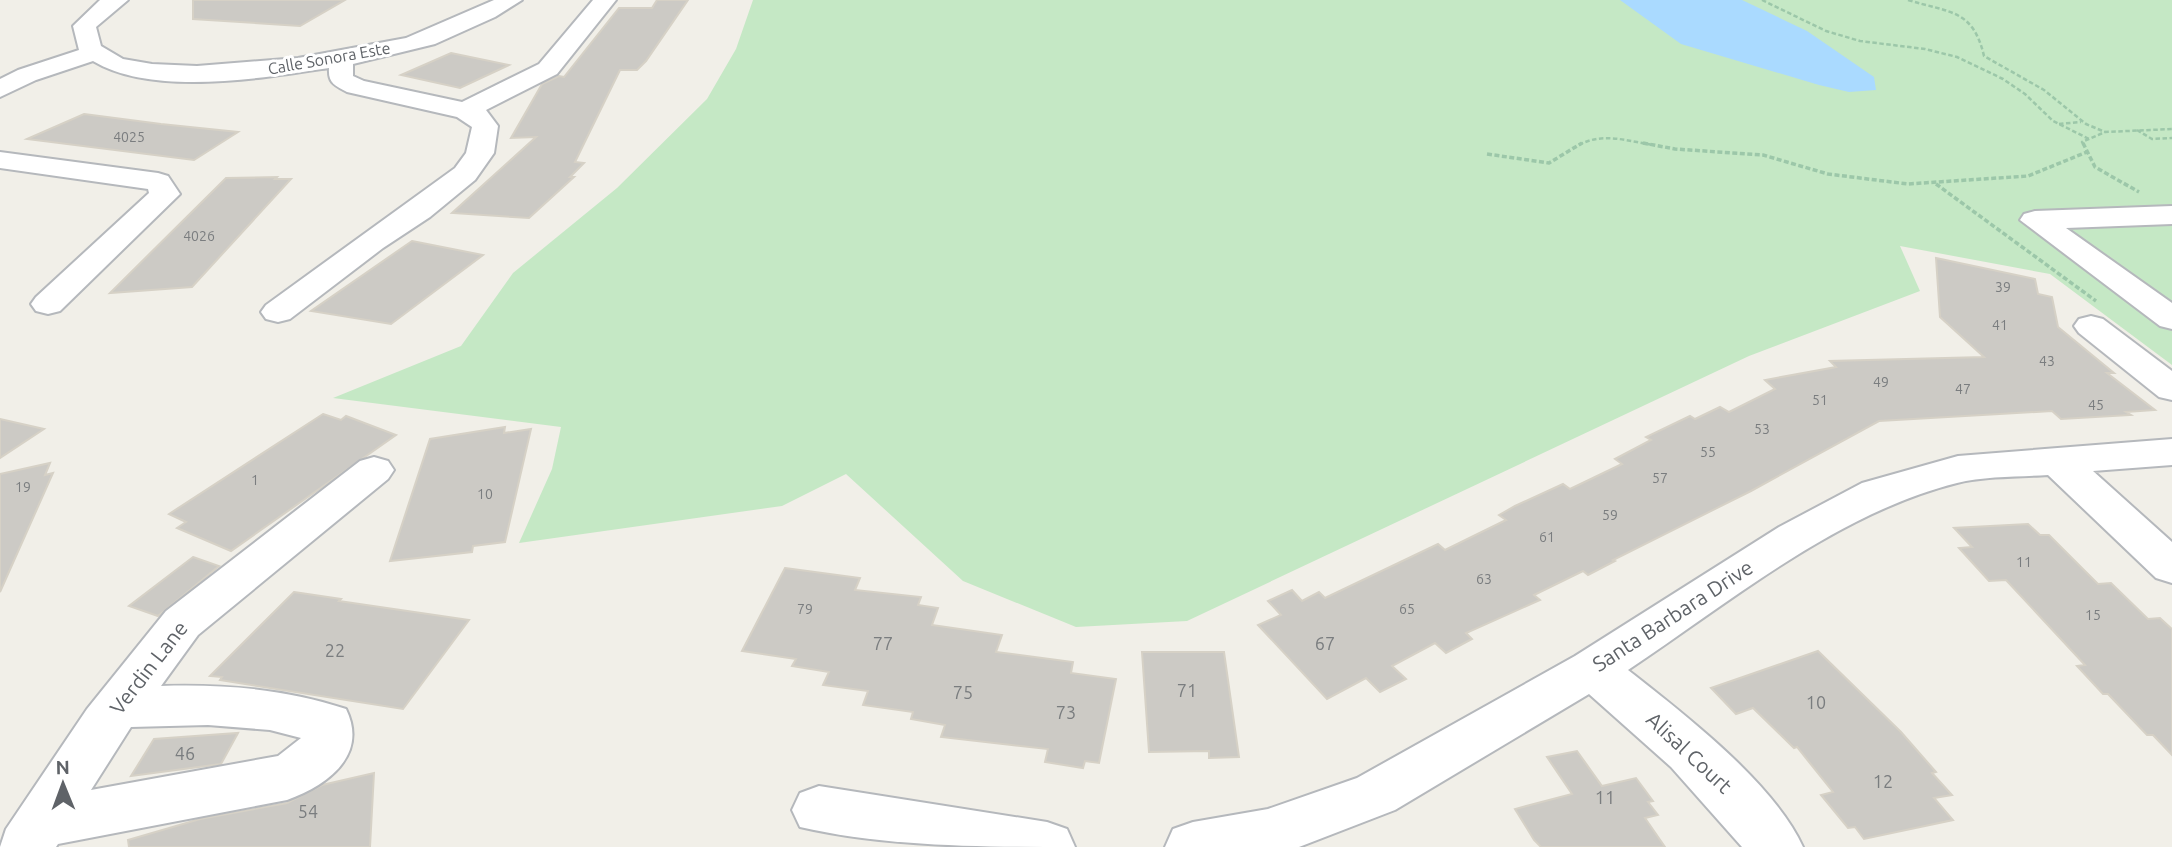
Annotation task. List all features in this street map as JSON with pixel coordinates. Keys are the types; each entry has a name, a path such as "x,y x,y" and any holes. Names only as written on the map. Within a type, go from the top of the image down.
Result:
{"street":[{"path":"0,89 27,75 94,53 86,41 84,26 103,7 117,0"},
{"name":"Calle Sonora Este","path":"94,53 137,71 205,73 282,68 341,59 413,43 458,27 511,0"},
{"path":"465,111 548,69 605,0"},
{"path":"278,312 372,241 419,211 465,174 480,153 485,126 477,116 356,87 341,79 341,59"},
{"path":"0,160 158,182 165,194 48,304"},
{"path":"2172,215 2035,220 2172,319"},
{"path":"2094,314 2172,388"},
{"name":"Santa Barbara Drive","path":"1192,847 1268,834 1376,793 1592,668 1794,538 1877,493 1958,469 2172,452"},
{"path":"2056,460 2172,566"},
{"name":"Verdin Lane","path":"33,835 118,707 181,623 374,470"},
{"name":"Alisal Court","path":"1592,668 1675,734 1745,807 1775,847"},
{"path":"33,835 287,776 313,763 328,742 328,724 270,710 208,705 118,707"},
{"path":"819,810 1047,847"}],"path":[{"path":"1762,0 1826,31 1860,41 1898,48 1925,49 1957,57 2003,79 2058,124 2089,139"},
{"path":"1908,0 1961,16 1978,31 1984,56 2044,90 2082,122 2105,132"},
{"path":"2058,124 2082,122"},
{"path":"2140,193 2095,167 2082,142 2105,132 2172,129"},
{"path":"2136,130 2152,139 2172,138"},
{"path":"1487,154 1549,163 1588,140 1607,137 1675,149 1763,155 1828,174 1874,181 1936,183 2028,176 2087,152"},
{"path":"1936,183 2094,314"}],"green space":[{"path":"753,0 2172,0 2172,365 2050,274 1900,246 1920,291 1749,356 1187,621 1076,627 963,581 846,474 782,506 519,543 552,469 561,427 333,398 461,346 513,273 617,188 707,99 736,49"}],"water":[{"path":"1620,0 1742,0 1807,31 1874,77 1876,90 1849,92 1819,85 1681,44"}],"building":[{"path":"193,0 345,0 300,26 193,19"},
{"path":"657,0 688,0 646,61 637,70 620,70 575,162 584,163 570,177 574,177 529,218 452,213 536,137 511,138 542,84 559,76 564,77 619,8 652,8"},
{"path":"451,53 509,65 460,88 401,75"},
{"path":"84,114 238,132 194,160 27,139"},
{"path":"277,177 275,179 291,179 192,287 110,293 226,178"},
{"path":"412,241 483,255 391,324 311,311"},
{"path":"1936,258 2035,279 2038,294 2052,297 2058,327 2114,373 2107,373 2155,410 2126,412 2131,415 2061,419 2052,411 1879,421 1588,575 1583,571 1534,595 1540,600 1466,633 1472,639 1446,653 1435,643 1392,666 1406,679 1380,692 1366,678 1327,699 1258,625 1281,615 1268,601 1292,590 1302,601 1319,592 1325,598 1438,544 1445,550 1506,520 1499,515 1515,506 1563,484 1570,489 1622,464 1615,459 1651,440 1646,437 1690,416 1695,419 1720,407 1729,412 1775,389 1765,380 1836,367 1830,361 1984,357 1940,317"},
{"path":"323,414 341,420 346,416 396,435 231,551 177,528 186,522 169,514"},
{"path":"0,419 44,429 0,458"},
{"path":"505,427 504,433 531,429 505,542 473,546 472,552 390,561 430,439"},
{"path":"50,463 45,475 53,473 0,592 0,474"},
{"path":"2028,524 2040,535 2049,535 2098,584 2111,583 2148,619 2160,618 2172,629 2172,755 2153,735 2147,735 2108,694 2103,694 2077,666 2085,665 2006,580 1989,581 1959,548 1972,547 1954,528"},
{"path":"193,557 219,566 158,616 129,606"},
{"path":"785,568 860,578 855,590 921,597 918,605 938,608 932,625 1002,635 996,652 1073,662 1071,673 1116,679 1099,763 1085,761 1083,768 1045,762 1048,749 941,737 945,725 911,719 913,712 863,705 868,691 823,685 829,672 792,666 796,659 742,651"},
{"path":"294,592 469,620 403,709 220,680 222,677 210,676"},
{"path":"1818,651 1901,732 1936,772 1932,773 1952,795 1934,798 1953,820 1864,839 1855,827 1848,828 1821,795 1833,792 1797,747 1794,748 1753,708 1736,714 1711,688"},
{"path":"1142,652 1224,652 1239,757 1209,758 1209,751 1149,752"},
{"path":"238,733 221,764 131,776 154,739"},
{"path":"1577,751 1602,786 1636,778 1653,801 1648,802 1658,815 1645,818 1665,847 1541,847 1534,840 1515,809 1572,794 1547,757"},
{"path":"374,773 370,847 129,847 128,840 200,819 287,803 322,785"}]}
